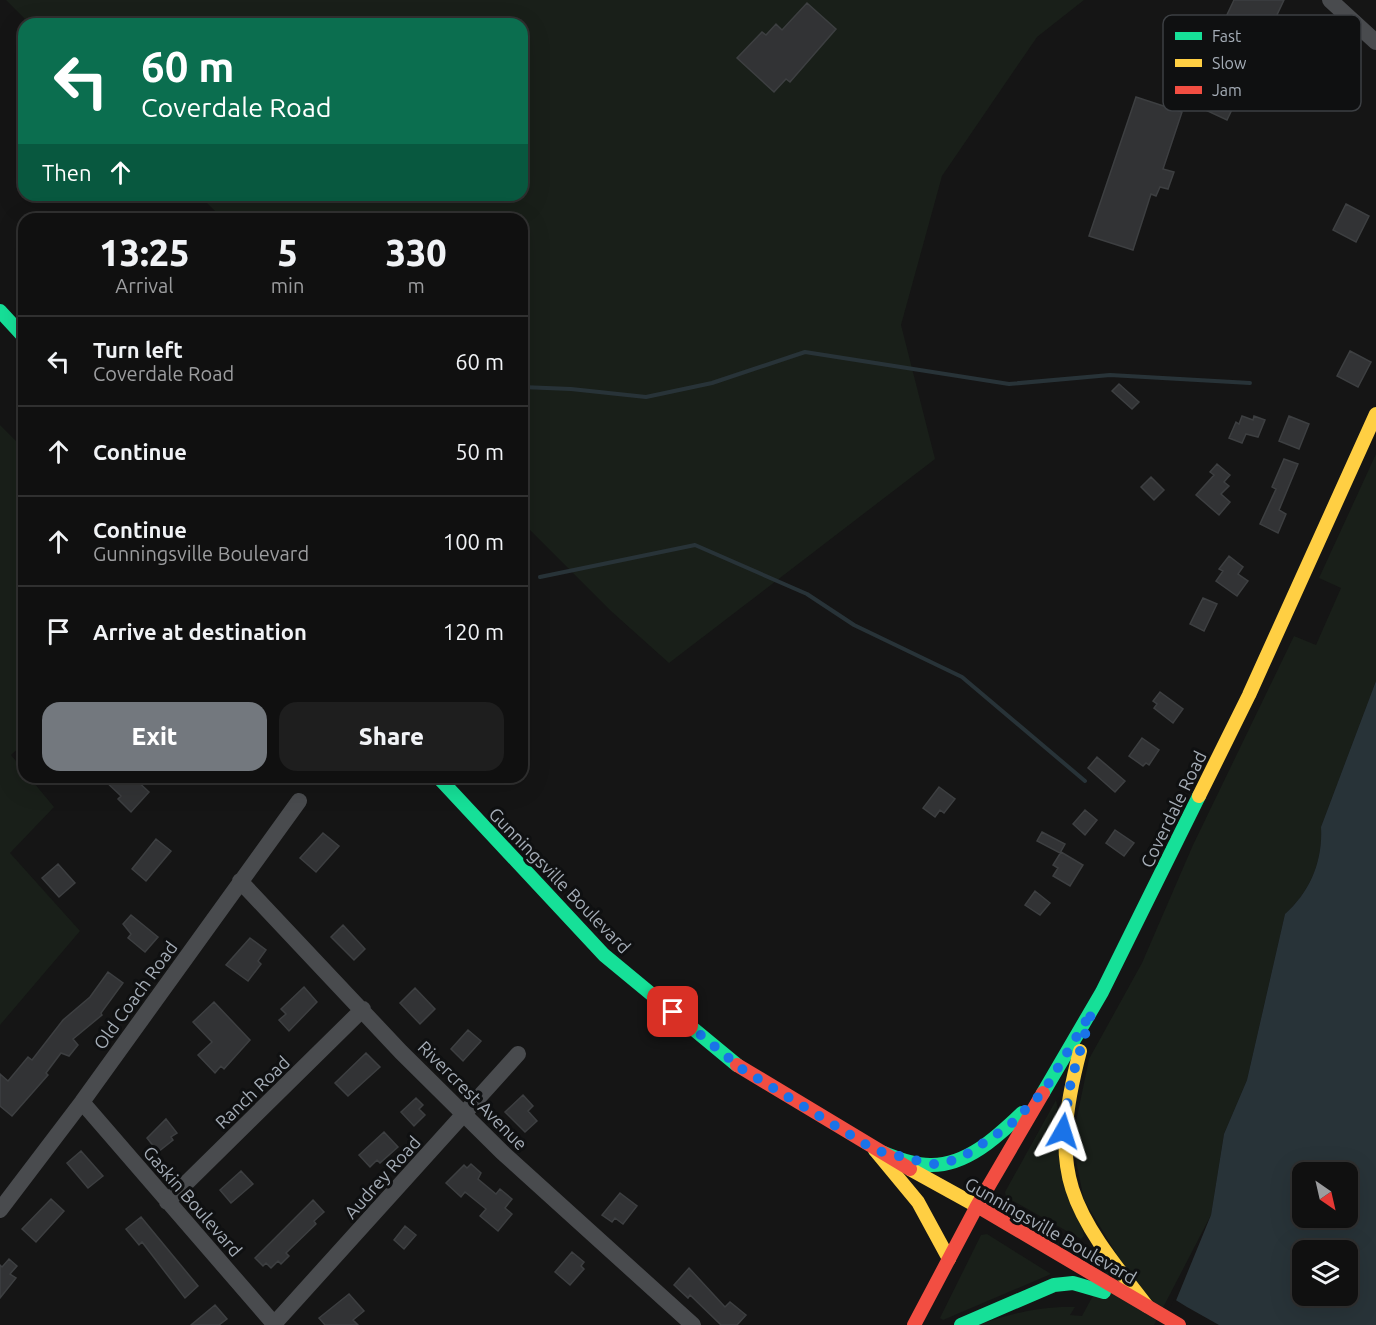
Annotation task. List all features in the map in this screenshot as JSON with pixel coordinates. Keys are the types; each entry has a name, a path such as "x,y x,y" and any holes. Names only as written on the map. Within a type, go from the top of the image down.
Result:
{"main road":[{"path":"0,312 18,331"},
{"name":"Coverdale Road","path":"914,1325 977,1206 1092,1011 1249,695 1376,414"},
{"name":"Gunningsville Boulevard","path":"444,783 604,955 742,1069 875,1150 977,1206 1089,1281 1147,1306 1179,1325"},
{"path":"1092,1011 1066,1102 1063,1145 1072,1195 1083,1219 1105,1253 1147,1306"},
{"path":"875,1150 919,1163 943,1164 998,1135 1044,1091"},
{"path":"875,1150 918,1202 949,1259"},
{"path":"961,1325 1054,1285 1089,1281"}],"street":[{"path":"1330,0 1346,15"},
{"path":"1361,28 1376,42"},
{"name":"Old Coach Road","path":"0,1210 82,1102 299,801"},
{"name":"Rivercrest Avenue","path":"240,880 401,1052 502,1152 693,1325"},
{"name":"Ranch Road","path":"167,1202 363,1009"},
{"name":"Audrey Road","path":"274,1324 518,1054"},
{"name":"Gaskin Boulevard","path":"82,1102 274,1324"}],"shaded area":[{"path":"6,0 1084,0 1037,37 942,176 901,325 935,459 669,663 611,611 528,528 528,213 217,213 205,201 528,201 528,18 24,18"},
{"path":"0,425 18,443 18,749 11,755 18,764 18,783 34,783 54,807 10,853 80,931 0,1025"},
{"path":"1376,454 1376,681 1321,827 1320,852 1313,875 1301,896 1285,914 1247,1080 1224,1134 1211,1215 1154,1325 977,1325 1037,1309 1075,1307 1070,1315 1082,1316 1116,1253 1084,1200 1072,1141 1089,1059 1142,963 1193,845 1294,636 1316,645 1341,588 1319,578"},
{"path":"1376,681 1376,1325 1166,1325 1211,1215 1224,1134 1247,1080 1285,914 1308,886 1317,864 1321,827"},
{"path":"1056,1100 1084,1236 1081,1239 1006,1197 1005,1192"},
{"path":"987,1234 1051,1274 943,1320 940,1318 981,1235"}],"pier":[{"path":"1174,1299 1187,1307 1219,1325 1163,1325"}],"building":[{"path":"1234,0 1284,0 1277,15 1227,15"},
{"path":"807,3 836,29 790,82 786,79 774,92 737,58 762,32 766,35 776,24 782,30"},
{"path":"1136,97 1163,106 1163,111 1182,112 1163,169 1174,172 1168,189 1160,187 1156,196 1151,194 1133,250 1089,236"},
{"path":"1208,111 1231,111 1227,120"},
{"path":"1346,204 1369,216 1356,242 1333,230"},
{"path":"1350,351 1371,362 1358,387 1337,376"},
{"path":"1119,384 1139,402 1132,409 1112,391"},
{"path":"1242,416 1253,420 1254,416 1265,420 1258,437 1246,434 1242,443 1229,438 1236,422 1239,424"},
{"path":"1289,416 1309,424 1299,449 1279,441"},
{"path":"1284,459 1298,464 1279,510 1286,514 1278,533 1260,524 1276,489 1272,487"},
{"path":"1217,464 1230,475 1224,482 1229,486 1221,494 1230,502 1219,515 1196,495 1214,475 1210,472"},
{"path":"1151,477 1164,490 1154,500 1141,487"},
{"path":"1229,556 1243,567 1238,574 1248,581 1237,596 1216,581 1223,571 1219,569"},
{"path":"1203,598 1217,604 1204,631 1190,624"},
{"path":"1160,692 1183,709 1173,723 1154,708 1157,704 1153,701"},
{"path":"1142,738 1159,750 1149,765 1146,763 1143,766 1129,756"},
{"path":"1097,757 1125,781 1115,792 1088,768"},
{"path":"107,783 139,783 149,792 131,812 118,799 121,796"},
{"path":"939,787 955,799 944,813 940,810 935,817 923,808"},
{"path":"1085,810 1097,820 1085,835 1073,824"},
{"path":"1115,830 1134,843 1124,856 1106,843"},
{"path":"1042,832 1065,844 1060,853 1037,841"},
{"path":"323,833 339,846 316,872 300,858"},
{"path":"156,839 171,851 146,881 132,869"},
{"path":"1061,852 1083,865 1070,886 1053,876 1058,868 1053,865"},
{"path":"58,864 75,883 59,897 42,878"},
{"path":"1035,891 1050,903 1040,915 1025,905"},
{"path":"131,915 158,937 145,952 128,938 131,934 123,924"},
{"path":"343,925 365,949 354,960 331,937"},
{"path":"250,938 266,950 258,961 261,964 248,981 226,965"},
{"path":"108,972 123,983 101,1013 102,1015 73,1039 78,1045 69,1056 61,1053 46,1073 48,1075 12,1116 0,1106 0,1074 8,1081 28,1057 32,1060 63,1020 90,997"},
{"path":"304,987 317,1002 289,1031 279,1020 286,1014 281,1009"},
{"path":"415,988 435,1009 420,1024 400,1003"},
{"path":"214,1002 250,1040 224,1069 221,1066 215,1073 198,1055 212,1042 193,1022"},
{"path":"468,1030 481,1041 463,1061 451,1049"},
{"path":"366,1053 380,1067 348,1096 335,1083"},
{"path":"523,1095 533,1106 528,1111 537,1121 525,1132 505,1112"},
{"path":"416,1098 423,1105 419,1109 425,1115 414,1126 401,1112"},
{"path":"166,1119 177,1133 171,1137 173,1140 158,1152 147,1138"},
{"path":"384,1132 398,1147 380,1163 377,1160 370,1167 359,1155"},
{"path":"81,1151 103,1176 88,1188 67,1163"},
{"path":"471,1164 481,1173 478,1179 496,1194 500,1189 512,1199 505,1208 512,1214 498,1231 480,1216 486,1209 465,1192 461,1197 446,1183 464,1165 467,1168"},
{"path":"241,1171 253,1184 231,1203 220,1190"},
{"path":"620,1193 637,1206 623,1224 615,1218 612,1222 602,1215"},
{"path":"51,1199 64,1211 36,1242 22,1229"},
{"path":"313,1200 324,1212 314,1221 316,1224 286,1253 289,1256 281,1264 278,1261 271,1268 266,1263 263,1266 255,1258"},
{"path":"141,1217 198,1286 185,1298 142,1242 139,1245 126,1229"},
{"path":"405,1226 416,1235 404,1249 394,1240"},
{"path":"572,1252 584,1262 581,1266 584,1269 570,1285 555,1272"},
{"path":"9,1259 17,1266 10,1274 16,1278 0,1298 0,1265 2,1267"},
{"path":"689,1268 725,1307 730,1302 746,1315 737,1325 721,1325 690,1295 688,1298 674,1285"},
{"path":"349,1294 364,1311 353,1320 358,1325 325,1325 319,1318"},
{"path":"215,1305 227,1319 219,1325 191,1325"}],"waterway":[{"path":"528,387 646,397 712,383 805,352 1009,384 1110,375 1250,383"},
{"path":"540,577 695,545 807,594 854,625 962,677 1085,781"}],"traffic: fast":[{"path":"0,311 18,330"},
{"path":"444,783 604,955 737,1065"},
{"path":"1043,1093 1102,992 1199,796"},
{"path":"875,1150 916,1164 930,1165 956,1161 980,1148 1022,1113"},
{"path":"961,1325 1054,1285 1073,1283 1104,1292"}],"traffic: slow":[{"path":"1199,796 1249,695 1376,414"},
{"path":"1080,1051 1070,1094 1066,1130 1066,1161 1072,1189 1099,1243 1147,1306"},
{"path":"875,1150 918,1202 949,1259"},
{"path":"910,1169 977,1206"}],"traffic: jam":[{"path":"737,1065 910,1169"},
{"path":"914,1325 977,1206 1043,1093"},
{"path":"977,1206 1179,1325"}],"route":[{"path":"673,1012 742,1069 875,1150 919,1163 943,1164 964,1156 987,1142 1009,1126 1044,1091 1092,1011 1071,1081 1063,1131"}]}
